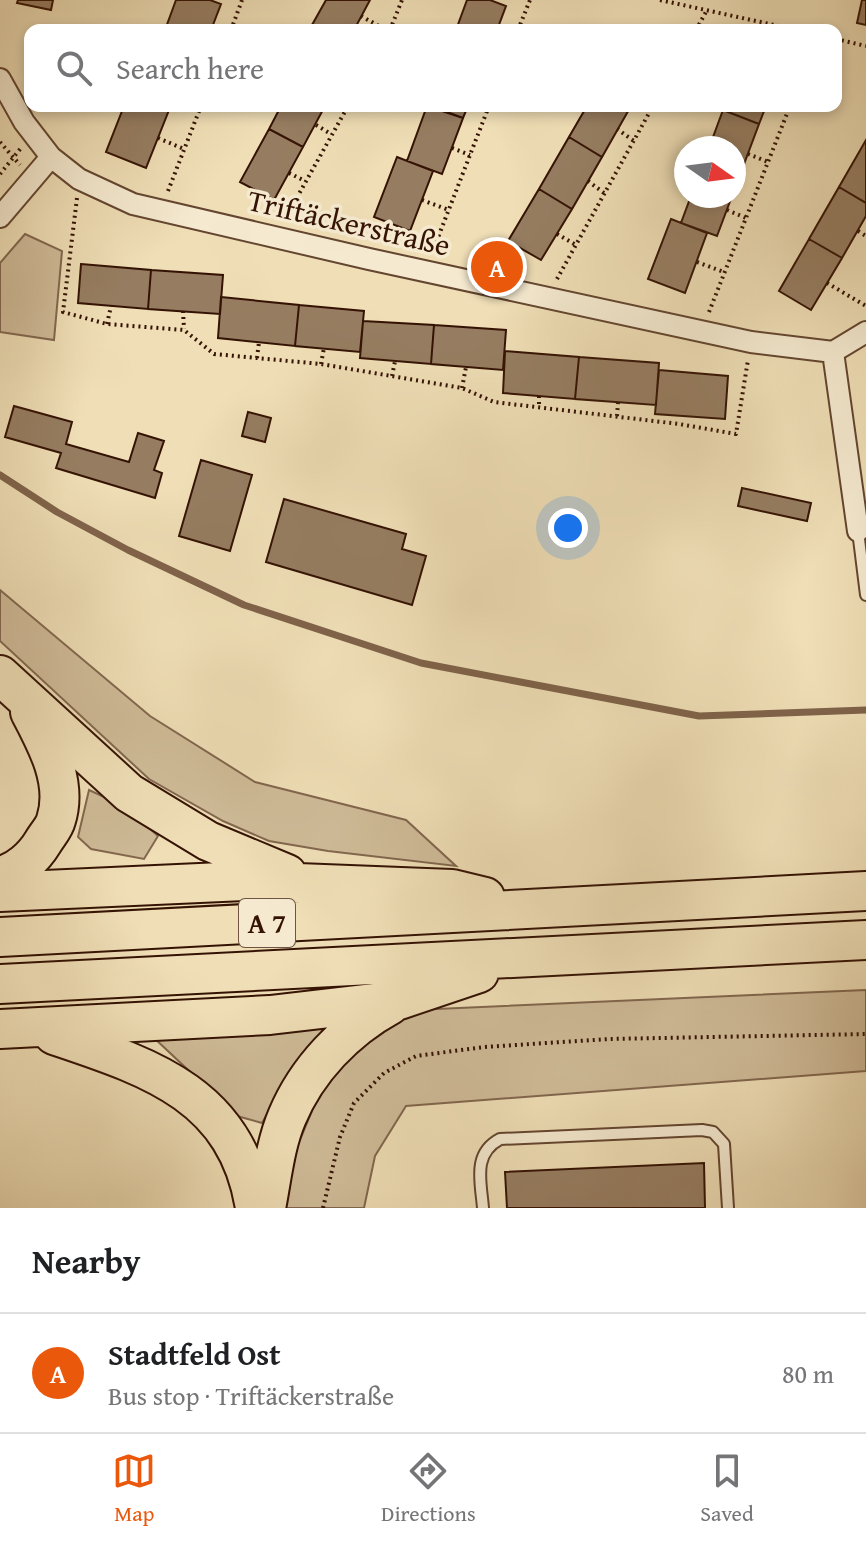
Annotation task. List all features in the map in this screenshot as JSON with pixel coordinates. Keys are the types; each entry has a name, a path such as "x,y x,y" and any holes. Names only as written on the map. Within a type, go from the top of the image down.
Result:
{"highway":[{"path":"0,876 11,874 37,852 56,821 59,792 55,768 44,738 10,684"},
{"path":"10,684 129,793 158,813 208,841 308,883"},
{"path":"0,892 179,883 308,883 452,889 534,909"},
{"name":"A 7","path":"0,937 866,891"},
{"name":"A 7","path":"0,984 866,940"},
{"path":"266,1208 287,1117 320,1064 344,1036 363,1020 399,1000 527,958"},
{"path":"16,1028 270,1015 399,1000"},
{"path":"16,1028 113,1055 156,1073 192,1097 220,1121 236,1147 246,1168 255,1208"}],"street":[{"name":"Triftäckerstraße","path":"0,79 51,157 102,192 160,211 546,298 751,342 833,352"},
{"path":"0,217 51,157"},
{"path":"862,531 833,352 866,332"}],"lane":[{"path":"862,531 866,595"},
{"path":"483,1208 479,1166 484,1151 500,1139 702,1130 717,1135 725,1147 728,1208"}],"path":[{"path":"233,24 242,0"},
{"path":"391,24 402,0"},
{"path":"520,24 530,0"},
{"path":"660,0 770,24"},
{"path":"699,24 707,10"},
{"path":"361,16 376,24"},
{"path":"842,40 866,46"},
{"path":"160,211 199,112"},
{"path":"276,237 345,112"},
{"path":"425,271 487,112"},
{"path":"546,298 650,112"},
{"path":"701,331 787,112"},
{"path":"316,125 332,134"},
{"path":"617,129 634,141"},
{"path":"0,174 34,135"},
{"path":"158,138 184,149"},
{"path":"0,142 32,179"},
{"path":"452,148 470,155"},
{"path":"748,154 768,162"},
{"path":"289,173 305,181"},
{"path":"79,179 63,312 107,324 184,330 214,354 321,364 462,388 494,402 679,424 736,434 751,342"},
{"path":"588,181 604,193"},
{"path":"422,200 449,210"},
{"path":"727,210 746,218"},
{"path":"858,231 866,236"},
{"path":"557,234 576,245"},
{"path":"697,262 724,273"},
{"path":"827,283 866,306"},
{"path":"107,324 111,306"},
{"path":"183,311 184,330"},
{"path":"257,358 259,342"},
{"path":"321,364 324,348"},
{"path":"392,376 395,361"},
{"path":"462,388 466,367"},
{"path":"539,396 539,407"},
{"path":"617,416 618,402"},
{"path":"679,424 681,416"},
{"path":"323,1208 340,1137 354,1103 384,1073 416,1056 484,1047 609,1039 866,1034"}],"shaded area":[{"path":"25,234 62,251 54,340 0,332 0,263"},
{"path":"0,590 150,716 255,782 406,820 456,866 269,841 223,821 149,779 0,641"},
{"path":"89,790 126,807 158,836 144,859 91,849 78,837"},
{"path":"866,990 866,1071 406,1106 375,1156 364,1208 285,1208 297,1147 321,1089 353,1045 414,1010"},
{"path":"349,1021 283,1086 262,1123 237,1116 152,1036"}],"building":[{"path":"18,0 53,0 51,10 17,3"},
{"path":"176,0 210,0 221,4 213,24 167,24"},
{"path":"326,0 370,0 357,24 313,24"},
{"path":"467,0 490,0 506,6 499,24 458,24"},
{"path":"862,0 866,0 866,25 857,23"},
{"path":"122,112 168,112 146,168 106,152"},
{"path":"278,112 322,112 303,147 269,129"},
{"path":"425,112 445,112 463,118 442,174 407,161"},
{"path":"447,112 466,112 463,118"},
{"path":"584,112 628,112 602,157 569,137"},
{"path":"722,112 759,124 746,159 746,136 713,136"},
{"path":"728,112 764,112 759,124"},
{"path":"269,129 303,147 274,200 240,182"},
{"path":"569,137 602,157 572,209 539,189"},
{"path":"866,140 866,203 839,187"},
{"path":"397,157 433,171 410,231 374,217"},
{"path":"839,187 866,203 866,216 842,258 809,239"},
{"path":"539,189 572,209 541,260 508,241"},
{"path":"687,208 728,208 717,236 681,223"},
{"path":"671,219 707,233 685,293 648,279"},
{"path":"809,239 842,258 811,310 779,291"},
{"path":"81,264 151,270 148,309 78,303"},
{"path":"151,270 223,275 220,314 148,309"},
{"path":"221,297 299,305 295,346 218,338"},
{"path":"299,305 364,311 360,352 295,346"},
{"path":"363,321 434,325 431,364 360,358"},
{"path":"434,325 506,330 503,370 431,364"},
{"path":"505,351 579,357 575,399 503,393"},
{"path":"579,357 659,363 656,405 575,399"},
{"path":"659,370 728,376 725,419 655,414"},
{"path":"14,406 72,422 66,444 129,462 138,433 164,441 154,470 162,473 155,498 56,468 61,453 5,437"},
{"path":"248,412 271,418 265,442 242,436"},
{"path":"201,460 252,475 230,551 179,536"},
{"path":"742,488 811,503 807,521 738,506"},
{"path":"284,499 406,534 402,549 426,556 412,605 266,562"},
{"path":"704,1163 705,1208 507,1208 505,1172"}],"waterway":[{"path":"0,475 57,512 128,550 244,605 421,663 699,716 866,710"}],"place":[{"name":"Stadtfeld Ost","path":"497,267"}]}
